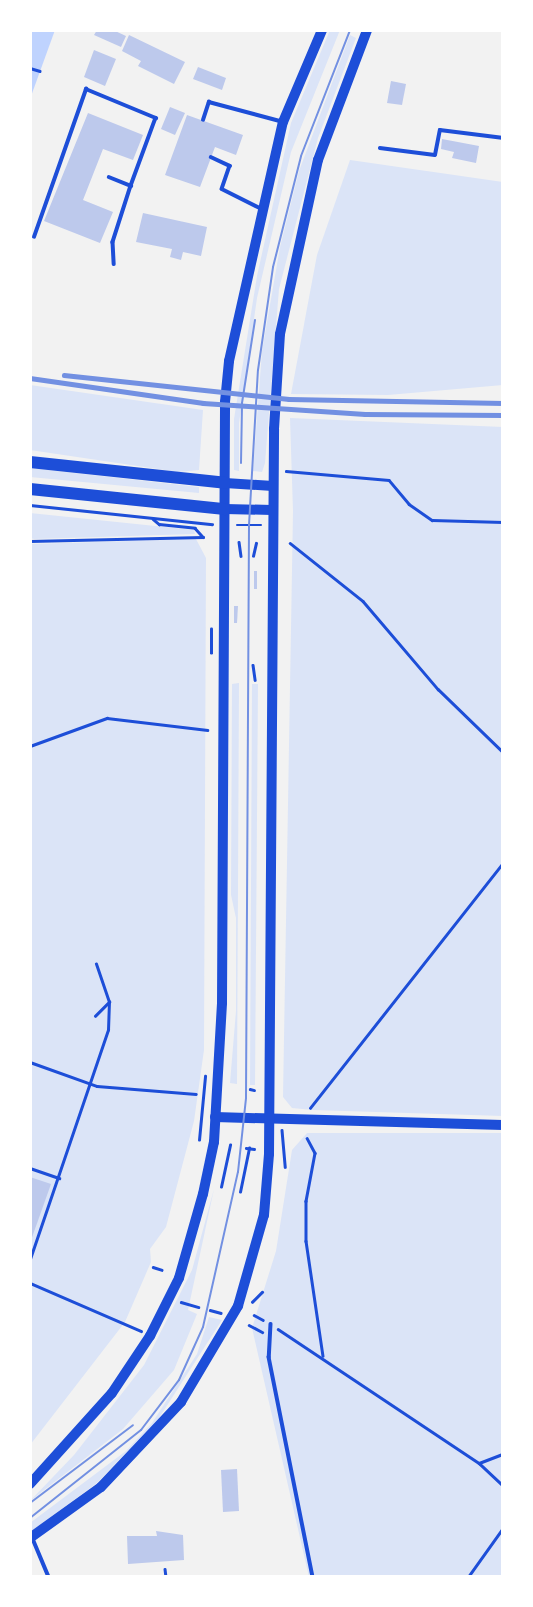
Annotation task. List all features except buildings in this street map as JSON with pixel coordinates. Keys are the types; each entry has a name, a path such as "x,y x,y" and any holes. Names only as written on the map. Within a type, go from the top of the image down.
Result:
{"highway":[{"path":"30,462 225,483"},
{"path":"30,489 225,509"}],"main road":[{"path":"30,1484 112,1393 150,1336 189,1248 205,1184 215,1117 222,978 225,483 229,361 283,122 322,30"},
{"path":"31,1538 83,1502 134,1456 181,1402 217,1347 238,1306 264,1215 272,510 279,348 287,291 318,160 367,30"},
{"path":"225,483 273,486"},
{"path":"225,509 272,510"},
{"path":"215,1117 299,1122 503,1125"}],"lane":[{"path":"34,237 86,89 156,118 113,242 114,264"},
{"path":"203,120 209,103 283,122"},
{"path":"380,148 435,155 440,131 503,138"},
{"path":"211,157 230,166 222,189 262,209"},
{"path":"108,177 131,186"},
{"path":"271,1324 268,1357 313,1577"},
{"path":"31,1538 49,1577"}],"path":[{"path":"30,68 40,71"},
{"path":"286,471 389,480 409,504 432,520 503,522"},
{"path":"30,506 198,524 272,525"},
{"path":"30,541 203,537 195,528 159,524 153,518"},
{"path":"239,542 241,556"},
{"path":"253,556 256,543"},
{"path":"290,543 363,601 438,689 503,752"},
{"path":"253,665 255,680"},
{"path":"30,746 43,738 107,718 207,730"},
{"path":"299,1122 503,863"},
{"path":"30,1259 93,1084 108,1030 109,1002 96,964"},
{"path":"95,1016 109,1002"},
{"path":"30,1062 93,1084 196,1094"},
{"path":"199,1140 204,1080"},
{"path":"307,1138 315,1153 306,1201 306,1241 323,1356"},
{"path":"221,1187 232,1145 224,1144"},
{"path":"240,1192 250,1148"},
{"path":"283,1159 285,1167"},
{"path":"30,1168 59,1178"},
{"path":"153,1267 162,1270"},
{"path":"30,1283 150,1336"},
{"path":"179,1301 198,1307"},
{"path":"210,1310 224,1314"},
{"path":"254,1315 262,1320"},
{"path":"271,1324 323,1356 479,1463 503,1485"},
{"path":"249,1325 268,1335"},
{"path":"479,1463 503,1454"},
{"path":"468,1577 503,1528"},
{"path":"164,1569 166,1577"}],"shaded area":[{"path":"330,30 340,30 291,152 257,298 239,423 239,471 234,470 234,419 257,276 291,123"},
{"path":"350,35 356,38 318,138 279,289 265,463 262,472 253,471 262,351 280,247 299,171"},
{"path":"350,160 503,182 503,385 388,395 291,394 317,255"},
{"path":"30,385 203,410 199,470 178,472 30,450"},
{"path":"290,418 503,427 503,1116 313,1110 292,1108 283,1097 293,511"},
{"path":"30,468 199,487 199,493 30,477"},
{"path":"30,513 194,530 195,534 34,539 30,538"},
{"path":"196,539 206,558 204,1050 194,1121 166,1227 150,1249 151,1262 125,1322 30,1445 30,544"},
{"path":"239,683 237,1084 230,1083 236,1011 236,918 231,895 232,684"},
{"path":"252,684 258,684 255,1085 250,1085"},
{"path":"307,1133 503,1133 503,1577 309,1577 252,1328 276,1251 292,1150"},
{"path":"214,1189 188,1310 197,1314 174,1370 123,1429 30,1501 74,1455 144,1365 192,1270"},
{"path":"209,1317 222,1320 159,1418 97,1483 30,1532 30,1523 126,1451 152,1423 197,1354"}],"water":[{"path":"30,30 55,30 30,99"}],"tram line":[{"path":"30,1518 141,1430 179,1380 203,1327 238,1172 246,1098 249,525 258,370 273,267 301,156 350,30"},
{"path":"241,463 242,403 255,320"},
{"path":"30,1503 133,1425"}],"railway":[{"path":"64,375 289,399 503,403"},
{"path":"30,378 203,403 365,414 503,415"}]}
